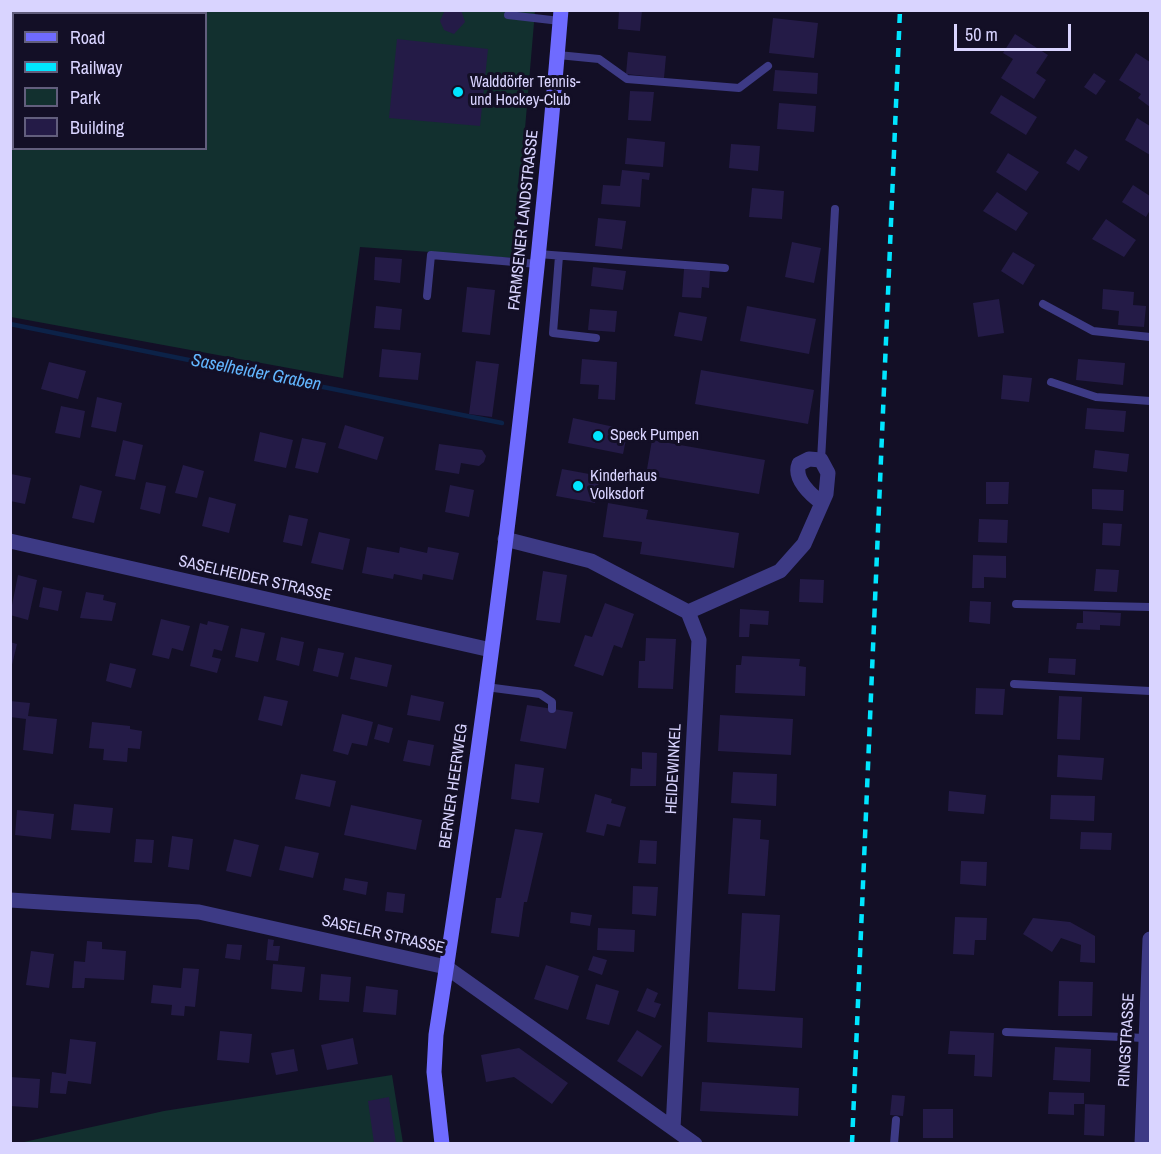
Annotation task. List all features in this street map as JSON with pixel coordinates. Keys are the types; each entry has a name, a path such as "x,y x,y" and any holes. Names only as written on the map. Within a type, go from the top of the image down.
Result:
{"main road":[{"name":"FARMSENER LANDSTRASSE","path":"519,433 538,259 560,16"},
{"name":"BERNER HEERWEG","path":"442,1143 434,1072 436,1035 486,687 519,433"}],"street":[{"path":"506,539 591,561 688,612 780,571 804,544 826,494 828,473 821,460 809,459 799,464 797,470 799,477 812,496 822,503"},
{"name":"SASELHEIDER STRASSE","path":"10,541 491,650"},
{"name":"HEIDEWINKEL","path":"673,1128 699,640 688,612"},
{"name":"SASELER STRASSE","path":"10,900 199,912 446,967 695,1143"},
{"name":"RINGSTRASSE","path":"1142,1143 1150,939"}],"lane":[{"path":"508,15 560,16"},
{"path":"558,55 599,59 627,79 739,88 768,66"},
{"path":"821,460 835,209"},
{"path":"428,296 431,255 538,259 559,256 725,268"},
{"path":"559,256 553,333 596,338"},
{"path":"1043,304 1093,331 1150,337"},
{"path":"1051,382 1096,397 1150,401"},
{"path":"1016,604 1150,607"},
{"path":"1014,684 1150,691"},
{"path":"486,687 540,694 552,702 552,709"},
{"path":"1006,1032 1145,1038"},
{"path":"894,1143 896,1120"}],"green space":[{"path":"10,11 535,11 514,258 360,247 343,378 11,317"},
{"path":"392,1075 403,1143 15,1144 164,1111"}],"building":[{"path":"445,10 461,10 465,22 454,34 444,30 440,21"},
{"path":"619,10 642,10 640,31 618,29"},
{"path":"773,18 818,23 814,58 769,53"},
{"path":"1015,34 1048,55 1036,73 1046,80 1034,99 1001,78 1013,59 1003,53"},
{"path":"397,39 488,49 480,126 389,118"},
{"path":"628,52 666,56 664,78 626,74"},
{"path":"1136,53 1150,62 1150,107 1138,98 1141,94 1119,80"},
{"path":"775,70 818,73 817,94 773,91"},
{"path":"1094,73 1106,81 1096,95 1084,87"},
{"path":"630,91 654,92 651,121 628,120"},
{"path":"1001,95 1037,117 1026,135 990,113"},
{"path":"779,103 816,106 814,132 777,129"},
{"path":"1137,118 1150,126 1150,155 1125,140"},
{"path":"627,138 665,142 663,167 625,164"},
{"path":"731,144 760,146 758,171 729,168"},
{"path":"1075,149 1088,157 1079,171 1066,163"},
{"path":"1008,153 1039,172 1026,191 996,172"},
{"path":"622,170 650,173 649,180 642,179 640,207 601,204 603,185 620,186"},
{"path":"1133,185 1150,196 1150,210 1146,217 1122,202"},
{"path":"752,188 784,191 782,219 749,217"},
{"path":"997,192 1028,213 1016,231 983,211"},
{"path":"598,218 626,221 622,249 595,246"},
{"path":"1106,219 1136,240 1124,257 1092,239"},
{"path":"792,242 821,248 814,283 785,277"},
{"path":"1013,252 1035,265 1023,285 1001,271"},
{"path":"375,257 402,259 400,283 374,280"},
{"path":"593,267 626,271 623,290 591,286"},
{"path":"684,269 710,271 709,288 702,287 701,298 682,297"},
{"path":"467,287 495,290 490,335 462,332"},
{"path":"1103,289 1134,292 1133,305 1146,306 1144,327 1118,325 1119,311 1102,309"},
{"path":"999,299 1004,333 978,337 973,303"},
{"path":"376,306 402,309 400,330 374,328"},
{"path":"747,306 816,319 809,354 740,341"},
{"path":"590,309 617,311 615,332 588,330"},
{"path":"679,312 707,317 702,341 674,336"},
{"path":"382,349 421,353 418,380 379,377"},
{"path":"582,359 617,362 615,400 598,399 599,385 580,384"},
{"path":"1078,359 1125,363 1123,385 1076,380"},
{"path":"476,361 499,364 492,417 469,414"},
{"path":"49,362 86,371 78,399 41,389"},
{"path":"701,370 814,390 808,424 695,404"},
{"path":"1003,375 1032,378 1029,402 1001,399"},
{"path":"97,397 122,403 116,432 91,427"},
{"path":"61,406 85,411 80,438 55,433"},
{"path":"1087,408 1126,411 1124,432 1085,429"},
{"name":"Speck Pumpen","path":"573,418 628,430 623,454 568,443"},
{"path":"345,425 384,437 377,460 338,448"},
{"path":"260,432 293,440 286,468 254,461"},
{"path":"302,438 326,443 318,473 295,468"},
{"path":"123,440 143,445 135,480 115,476"},
{"path":"652,440 765,460 759,494 646,475"},
{"path":"439,444 482,450 486,456 484,462 479,466 461,463 459,474 435,470"},
{"path":"1095,450 1129,454 1127,472 1093,468"},
{"path":"183,465 204,471 197,498 175,493"},
{"name":"Kinderhaus Volksdorf","path":"562,469 600,476 595,503 556,496"},
{"path":"11,474 31,478 25,504 10,501"},
{"path":"146,482 166,486 160,514 140,509"},
{"path":"986,482 1009,482 1008,504 986,504"},
{"path":"80,485 102,491 94,523 72,518"},
{"path":"450,485 474,490 469,517 445,512"},
{"path":"1092,489 1124,490 1123,511 1092,509"},
{"path":"209,497 236,504 229,533 202,526"},
{"path":"608,503 648,510 646,519 739,533 734,568 640,554 642,542 603,537"},
{"path":"289,515 308,519 302,546 283,542"},
{"path":"979,519 1008,520 1007,543 978,542"},
{"path":"1103,523 1122,524 1120,546 1102,545"},
{"path":"319,532 350,539 343,570 311,563"},
{"path":"367,547 399,553 400,547 427,553 428,547 459,553 453,580 423,574 422,580 394,574 393,579 362,573"},
{"path":"973,555 1006,556 1006,578 984,577 984,588 972,588"},
{"path":"1096,569 1119,570 1117,592 1094,591"},
{"path":"543,571 567,575 560,623 536,620"},
{"path":"18,575 37,580 28,620 10,615"},
{"path":"800,579 824,580 823,603 799,602"},
{"path":"43,587 62,591 58,611 39,607"},
{"path":"86,592 104,595 103,600 116,603 112,621 80,618"},
{"path":"970,601 991,602 990,624 969,622"},
{"path":"605,603 634,614 622,648 614,645 603,676 574,666 585,635 592,637"},
{"path":"740,609 769,611 768,625 750,624 749,637 739,637"},
{"path":"1083,611 1121,613 1120,626 1100,625 1100,630 1076,629 1077,623 1083,623"},
{"path":"161,619 190,626 183,651 172,648 169,659 152,655"},
{"path":"208,621 229,626 222,651 214,649 212,657 221,659 217,673 190,666 200,623 207,625"},
{"path":"241,628 265,633 258,662 235,657"},
{"path":"281,637 304,642 299,666 276,660"},
{"path":"646,638 676,639 673,689 638,688 639,661 645,661"},
{"path":"10,642 17,644 11,669 10,669"},
{"path":"318,648 344,653 338,677 313,671"},
{"path":"742,656 800,659 799,666 806,667 805,696 735,693 736,665 741,665"},
{"path":"355,657 392,665 387,687 350,679"},
{"path":"1049,658 1076,659 1075,675 1048,673"},
{"path":"110,663 136,669 131,688 106,681"},
{"path":"976,688 1005,689 1003,715 975,714"},
{"path":"411,695 444,702 440,721 407,715"},
{"path":"264,696 288,701 282,726 258,720"},
{"path":"1059,696 1082,697 1080,740 1057,739"},
{"path":"10,701 30,703 28,716 57,719 53,754 23,750 26,719 10,717"},
{"path":"527,705 573,712 566,749 520,741"},
{"path":"342,714 373,722 367,746 352,743 348,755 333,751"},
{"path":"720,715 793,719 791,755 718,751"},
{"path":"92,722 130,726 130,729 142,731 140,749 128,748 127,762 103,760 104,749 89,748"},
{"path":"378,724 393,728 389,743 374,739"},
{"path":"408,740 434,745 430,766 403,761"},
{"path":"642,752 657,753 656,786 630,786 631,768 642,769"},
{"path":"1058,755 1104,758 1102,780 1057,777"},
{"path":"515,764 544,768 539,803 511,799"},
{"path":"733,772 777,774 776,806 731,803"},
{"path":"301,774 336,781 330,807 295,799"},
{"path":"949,791 986,795 984,814 948,811"},
{"path":"595,794 612,799 611,803 626,807 620,827 607,824 604,836 586,832"},
{"path":"1051,795 1095,796 1094,821 1050,819"},
{"path":"74,804 113,808 110,833 71,830"},
{"path":"351,805 422,820 416,850 344,835"},
{"path":"17,810 54,814 51,839 15,835"},
{"path":"733,818 761,820 760,839 769,840 765,896 728,894"},
{"path":"515,829 543,833 527,902 524,902 519,937 491,933 496,898 501,898"},
{"path":"1081,832 1112,833 1111,850 1080,849"},
{"path":"172,836 193,839 189,870 168,867"},
{"path":"136,839 154,840 152,863 134,862"},
{"path":"234,839 259,845 251,877 226,871"},
{"path":"640,840 657,841 656,864 638,863"},
{"path":"285,846 319,853 313,878 279,870"},
{"path":"961,861 987,862 986,886 960,884"},
{"path":"345,878 368,882 366,895 343,890"},
{"path":"633,886 658,887 656,916 632,914"},
{"path":"387,892 405,894 403,913 385,911"},
{"path":"571,912 592,915 590,926 570,923"},
{"path":"742,913 780,915 775,991 738,989"},
{"path":"955,917 987,918 986,940 975,940 974,955 953,954"},
{"path":"1033,918 1070,922 1095,936 1095,963 1080,962 1081,945 1061,938 1052,952 1023,934"},
{"path":"598,928 635,930 634,952 597,950"},
{"path":"268,939 274,940 273,946 280,946 278,961 266,960"},
{"path":"87,941 102,942 102,949 126,951 124,980 85,978 84,988 72,988 74,961 85,962"},
{"path":"227,944 242,945 240,960 225,958"},
{"path":"31,951 54,954 49,988 26,985"},
{"path":"593,956 607,960 602,975 588,970"},
{"path":"273,964 305,967 302,992 271,989"},
{"path":"546,965 579,976 568,1010 534,999"},
{"path":"183,968 199,969 195,1007 185,1006 184,1016 171,1015 172,1005 151,1003 153,985 181,988"},
{"path":"321,974 351,977 349,1002 319,1000"},
{"path":"1059,981 1093,982 1092,1016 1058,1016"},
{"path":"596,984 619,991 609,1025 586,1019"},
{"path":"366,986 398,990 396,1015 363,1012"},
{"path":"647,988 658,993 654,1002 661,1004 655,1018 637,1011"},
{"path":"708,1012 803,1018 802,1048 707,1042"},
{"path":"637,1030 662,1046 642,1077 617,1061"},
{"path":"220,1031 252,1034 249,1063 217,1060"},
{"path":"950,1031 994,1033 992,1077 974,1076 975,1055 948,1054"},
{"path":"353,1038 358,1064 327,1070 321,1045"},
{"path":"70,1039 96,1042 91,1084 68,1081 66,1094 50,1093 52,1072 66,1074"},
{"path":"1055,1047 1091,1049 1090,1082 1053,1080"},
{"path":"519,1048 568,1083 552,1104 514,1077 486,1082 481,1055"},
{"path":"294,1049 298,1071 276,1075 271,1053"},
{"path":"10,1077 40,1079 38,1108 10,1106"},
{"path":"702,1082 799,1088 798,1116 700,1111"},
{"path":"1049,1092 1084,1093 1084,1104 1074,1104 1074,1115 1048,1114"},
{"path":"892,1095 905,1096 903,1116 890,1115"},
{"path":"389,1097 396,1143 374,1143 368,1101"},
{"path":"1085,1104 1105,1105 1104,1136 1084,1135"},
{"path":"923,1109 953,1109 953,1138 923,1138"}],"waterway":[{"name":"Saselheider Graben","path":"10,324 502,423"}],"railway":[{"path":"852,1144 900,10"}],"place":[{"name":"Walddörfer Tennis- und Hockey-Club","path":"458,92"},
{"name":"Speck Pumpen","path":"598,436"},
{"name":"Kinderhaus Volksdorf","path":"578,486"}]}
